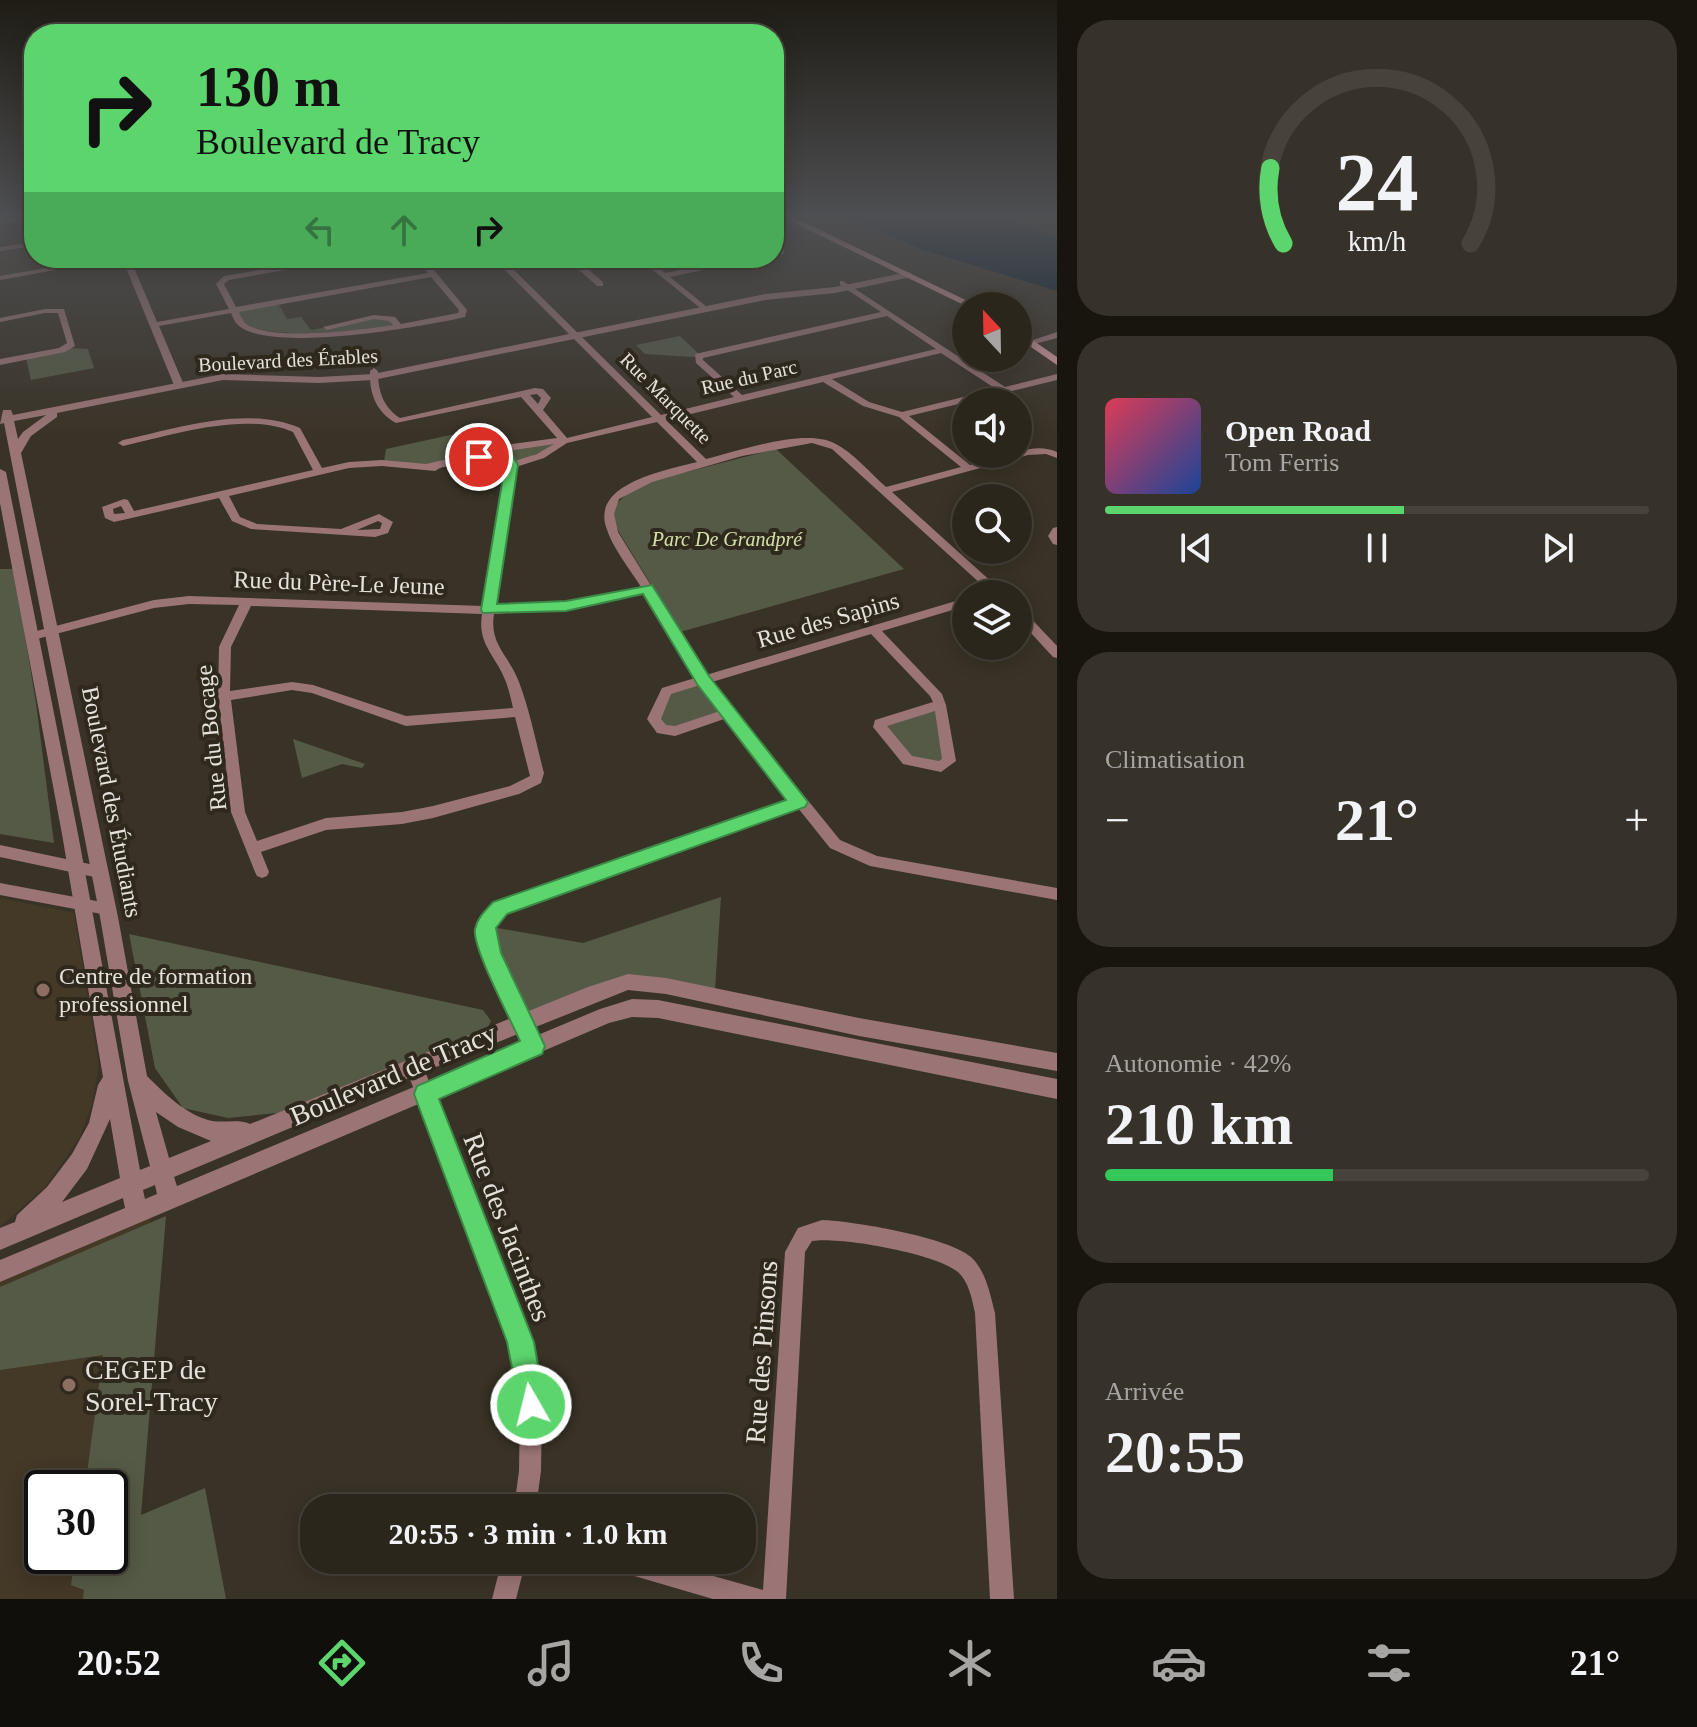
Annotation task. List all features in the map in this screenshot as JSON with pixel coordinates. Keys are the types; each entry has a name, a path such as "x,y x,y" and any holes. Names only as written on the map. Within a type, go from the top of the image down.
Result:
{"main road":[{"path":"1032,343 1057,362"}],"street":[{"path":"140,292 177,382"},
{"path":"223,292 241,324 248,329 296,334 374,317 392,319 399,327 464,314 447,292"},
{"path":"153,325 336,292"},
{"name":"Rue Marquette","path":"532,292 705,464"},
{"path":"683,292 701,307"},
{"name":"Boulevard des Érables","path":"4,417 177,382 230,377 319,380 373,374 701,307 802,292"},
{"path":"856,292 1000,388"},
{"path":"0,320 61,311 72,344 68,348 0,362"},
{"path":"739,397 699,361 698,356 888,313"},
{"path":"1032,342 1057,335"},
{"name":"Rue du Parc","path":"426,467 536,442 565,441 942,350"},
{"path":"373,374 379,401 388,414 399,421 540,391 545,395 545,400 538,411"},
{"path":"1011,388 1057,377"},
{"path":"823,378 866,404 902,415 969,469"},
{"name":"Boulevard des Érables","path":"4,417 75,406 177,382"},
{"path":"523,393 565,441"},
{"path":"902,415 952,403"},
{"path":"16,452 22,439 37,425 75,406"},
{"name":"Boulevard des Étudiants","path":"4,417 16,452 138,1081 170,1201"},
{"path":"123,443 231,422 282,425 297,430 318,471"},
{"name":"Rue du Parc","path":"131,515 318,471 382,463 483,469 511,465 534,459 565,441"},
{"path":"982,580 835,447 818,441 789,444 633,484 616,495 610,505 608,516 613,532 703,680 835,844 875,862 1057,894"},
{"path":"255,848 326,824 402,818 530,784 537,773 509,674 488,638 488,610 511,465 502,449"},
{"path":"884,491 1036,451 1057,455"},
{"name":"Boulevard des Étudiants","path":"0,472 33,636 137,1215"},
{"path":"222,493 236,519 255,527 342,532"},
{"path":"1057,530 1053,536 1057,542"},
{"name":"Rue du Père-Le Jeune","path":"33,636 154,604 189,600 488,610 566,606 647,589"},
{"name":"Rue du Bocage","path":"247,601 225,647 224,696 238,812 255,848 262,872"},
{"name":"Rue des Sapins","path":"728,713 675,731 662,730 654,719 662,695 952,606"},
{"path":"1032,627 1057,654"},
{"path":"873,629 936,694 940,705 949,761 941,767 908,760 880,727 880,723 940,705"},
{"path":"224,696 292,686 313,689 406,721 520,712"},
{"path":"534,1046 490,953 484,932 492,914 500,908 799,802"},
{"path":"0,851 99,872"},
{"path":"0,889 107,909"},
{"name":"Boulevard de Tracy","path":"7,1236 522,1022 607,988 639,982 1057,1062"},
{"name":"Boulevard de Tracy","path":"0,1271 607,1015 645,1008 1057,1089"},
{"path":"835,1044 836,1022"},
{"name":"Rue des Jacinthes","path":"414,1066 520,1342 531,1405 527,1494"},
{"path":"7,1236 45,1205 86,1151 102,1114 110,1067"},
{"path":"138,1081 168,1110 214,1133 238,1132 271,1124"},
{"name":"Rue des Pinsons","path":"774,1599 795,1252 803,1235 813,1230 841,1230 949,1255 962,1260 976,1280 985,1313 1002,1599"},
{"path":"504,1599 510,1574"},
{"path":"665,1574 755,1599"}],"shaded area":[{"name":"Centre de formation professionnel","path":"0,898 74,913 99,1066 92,1105 79,1139 46,1186 0,1227"},
{"name":"CEGEP de Sorel-Tracy","path":"151,1217 128,1520 128,1470 24,1470 24,1574 124,1574 122,1599 0,1599 0,1282"}],"green space":[{"path":"278,303 287,319 301,317 311,330 374,318 393,321 390,328 284,332 249,328 235,311"},
{"path":"680,336 699,354 694,357 645,354 636,345"},
{"path":"69,348 88,349 94,368 31,380 26,358"},
{"path":"455,434 466,448 476,446 482,455 426,466 384,462 386,449"},
{"path":"555,443 555,446 526,458 482,466 436,467 498,452"},
{"name":"Parc De Grandpré","path":"776,449 904,569 680,632 611,519 613,507 636,485"},
{"path":"0,569 14,569 36,703 54,843 0,834"},
{"path":"703,680 724,712 674,729 663,727 657,719 666,694"},
{"path":"941,708 946,759 941,767 909,757 882,723"},
{"path":"293,739 365,764 362,768 342,764 302,778"},
{"path":"721,897 715,990 645,978 525,1016 490,935 492,927 583,943"},
{"path":"129,934 483,1010 491,1021 487,1029 287,1112 228,1118 183,1108 155,1068"},
{"path":"166,1216 141,1515 205,1488 226,1599 83,1599 84,1590 71,1585 73,1574 128,1574 128,1470 87,1470 103,1355 0,1370 0,1287"}],"place":[{"name":"Centre de formation professionnel","path":"43,990"},
{"name":"CEGEP de Sorel-Tracy","path":"69,1385"}],"route":[{"path":"479,457 502,449 510,458 511,465 488,610 566,606 647,589 703,680 799,802 500,908 492,914 487,924 484,932 490,953 534,1046 425,1094 520,1342 531,1405"}]}
